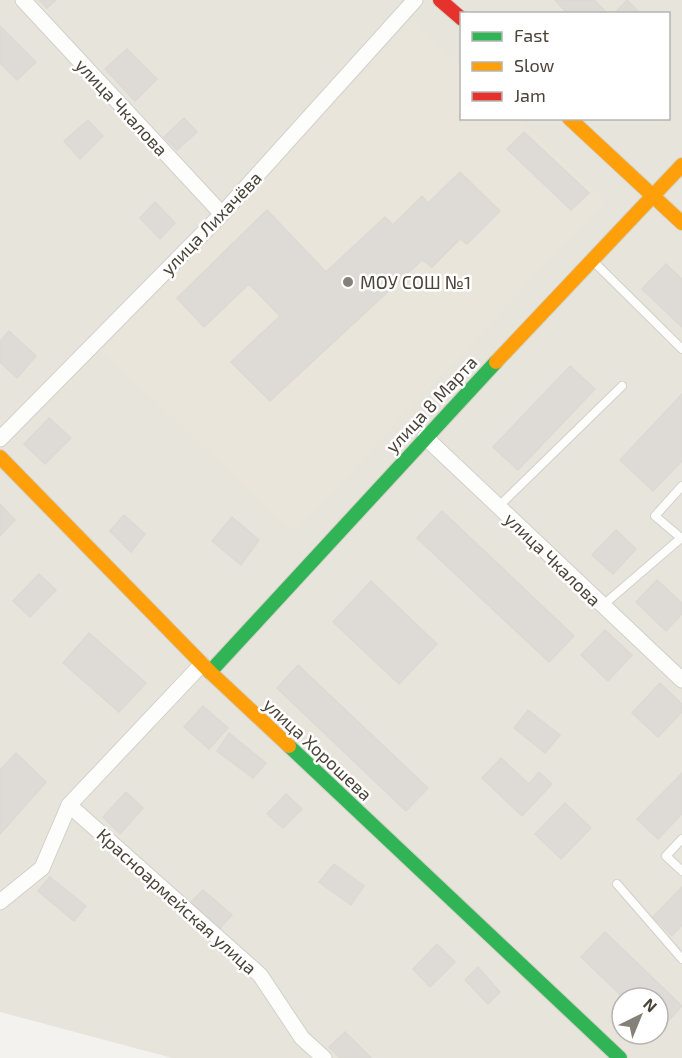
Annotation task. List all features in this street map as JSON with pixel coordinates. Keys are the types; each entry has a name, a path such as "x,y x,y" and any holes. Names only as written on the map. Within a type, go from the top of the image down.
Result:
{"street":[{"name":"улица Чкалова","path":"23,0 222,214"},
{"name":"улица Лихачёва","path":"0,439 222,214 415,0"},
{"path":"440,0 460,17"},
{"path":"571,120 682,224"},
{"name":"улица 8 Марта","path":"206,668 682,165"},
{"name":"улица Чкалова","path":"424,437 682,680"},
{"name":"улица Хорошева","path":"0,457 206,668 620,1058"},
{"path":"0,902 42,868 69,805 206,668"},
{"name":"Красноармейская улица","path":"69,805 260,975 302,1038 324,1058"}],"lane":[{"path":"591,259 682,350"},
{"path":"498,507 622,386"},
{"path":"602,606 681,538 655,516 682,486"},
{"path":"682,839 666,856 682,871"},
{"path":"618,884 682,959"}],"shaded area":[{"path":"0,0 682,0 682,1058 172,1058 0,1012"},
{"name":"МОУ СОШ №1","path":"414,20 460,64 460,120 519,120 605,201 294,532 102,351"}],"building":[{"path":"39,0 56,0 47,8"},
{"path":"555,0 594,0 606,12 566,12"},
{"path":"627,0 638,11 637,12 616,12"},
{"path":"0,26 36,62 17,80 0,63"},
{"path":"127,49 157,79 135,101 105,69"},
{"path":"184,118 197,132 177,150 164,137"},
{"path":"88,120 103,136 80,159 64,141"},
{"path":"524,132 589,193 571,210 507,149"},
{"path":"460,172 500,211 467,244 460,239 432,267 422,260 270,401 231,362 280,316 249,284 204,327 177,298 267,210 326,272 385,217 393,225 422,196 428,203"},
{"path":"155,202 175,223 160,239 140,218"},
{"path":"666,264 682,279 682,327 642,289"},
{"path":"9,331 36,356 17,378 0,362 0,341"},
{"path":"570,366 595,389 518,470 493,447"},
{"path":"682,394 682,461 653,491 620,460"},
{"path":"49,418 71,438 45,464 24,444"},
{"path":"0,504 15,520 0,536"},
{"path":"442,511 574,636 549,662 417,538"},
{"path":"124,515 145,534 131,552 110,531"},
{"path":"232,517 259,540 241,565 212,541"},
{"path":"616,530 636,549 613,574 592,555"},
{"path":"39,574 56,590 30,617 13,601"},
{"path":"657,580 682,603 682,614 666,631 636,602"},
{"path":"371,581 437,644 399,684 333,622"},
{"path":"605,630 632,655 608,681 581,655"},
{"path":"89,633 146,683 119,712 63,663"},
{"path":"298,665 428,788 406,811 277,688"},
{"path":"660,683 682,704 682,712 658,737 632,713"},
{"path":"203,706 228,728 209,749 184,727"},
{"path":"528,710 560,735 545,753 514,728"},
{"path":"229,733 266,763 253,778 217,751"},
{"path":"16,753 46,782 0,834 0,770"},
{"path":"501,758 529,784 539,772 552,784 522,816 482,778"},
{"path":"682,773 682,814 658,839 637,819"},
{"path":"126,792 143,808 120,834 103,817"},
{"path":"286,794 302,809 283,828 267,814"},
{"path":"565,803 591,828 561,859 535,834"},
{"path":"334,864 364,886 351,905 319,882"},
{"path":"50,877 86,906 74,921 38,891"},
{"path":"682,887 682,925 672,936 653,917"},
{"path":"203,890 232,915 218,930 190,903"},
{"path":"605,932 661,986 611,986 581,957"},
{"path":"437,944 455,962 430,987 413,969"},
{"path":"478,967 500,992 488,1004 465,980"},
{"path":"670,994 682,1006 670,1019"},
{"path":"345,1032 371,1058 340,1058 329,1047"}],"traffic: fast":[{"path":"210,672 496,362"},
{"path":"289,746 620,1058"}],"traffic: slow":[{"path":"571,120 682,223"},
{"path":"496,362 682,165"},
{"path":"0,457 210,672 289,746"}],"traffic: jam":[{"path":"440,0 460,17"}],"place":[{"name":"МОУ СОШ №1","path":"348,282"}]}
